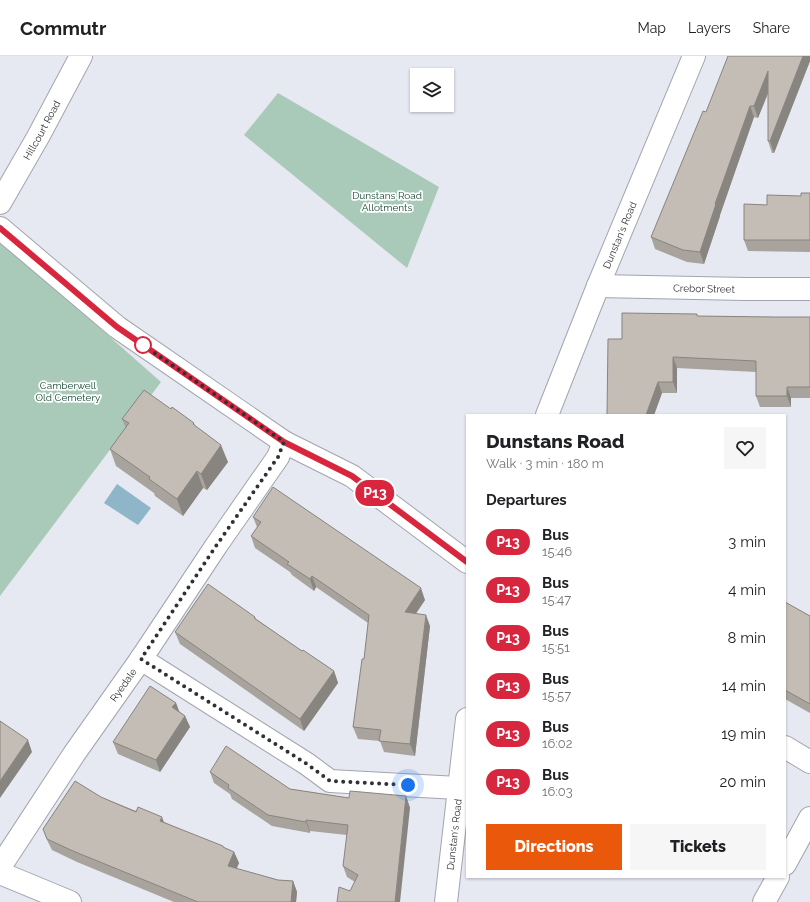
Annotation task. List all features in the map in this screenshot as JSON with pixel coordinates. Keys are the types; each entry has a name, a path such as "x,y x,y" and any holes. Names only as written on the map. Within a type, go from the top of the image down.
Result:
{"street":[{"name":"Hillcourt Road","path":"0,203 38,137 81,56"},
{"name":"Dunstan's Road","path":"547,414 598,286 694,56"},
{"path":"0,228 117,327 284,442 352,476 466,561"},
{"name":"Crebor Street","path":"598,286 810,289"},
{"name":"Ryedale","path":"0,867 74,754 141,659 216,546 278,457 284,442"},
{"path":"141,659 307,764 330,781 458,788"},
{"name":"Dunstan's Road","path":"446,902 466,727"},
{"path":"786,748 810,762"},
{"path":"786,862 810,818"},
{"path":"0,873 70,902"},
{"path":"764,902 777,878"}],"green space":[{"name":"Dunstans Road Allotments","path":"278,93 439,187 407,268 244,135"},
{"name":"Camberwell Old Cemetery","path":"0,240 161,382 0,596"}],"water":[{"path":"117,484 151,508 138,525 104,503"}],"building":[{"path":"728,56 803,56 770,141 768,141 768,71 754,106 750,106 715,204 700,252 683,250 651,237 703,111 706,112"},
{"path":"801,193 810,193 810,240 744,240 744,204 767,205 767,195 801,196"},
{"path":"622,313 697,314 697,316 810,317 810,387 787,387 787,396 756,396 756,361 673,357 673,382 658,382 646,414 607,414 608,339 622,339"},
{"path":"144,390 171,409 172,407 221,445 201,474 197,471 177,499 149,479 150,477 110,449 129,423 122,419"},
{"path":"273,487 421,588 405,612 426,615 410,744 379,741 381,730 353,727 362,659 364,659 369,615 312,576 310,579 287,564 289,562 251,536 261,522 253,517"},
{"path":"208,584 255,617 254,618 334,671 300,719 175,632"},
{"path":"786,603 810,616 810,704 786,691"},
{"path":"150,686 176,703 172,707 185,716 156,760 113,742"},
{"path":"0,721 28,740 0,781"},
{"path":"226,746 290,789 349,798 350,791 406,796 395,902 337,902 339,887 350,891 358,875 343,866 348,825 306,820 306,822 268,815 228,788 229,785 210,772"},
{"path":"75,781 101,797 136,812 138,807 162,817 160,821 223,846 234,852 228,866 278,880 293,881 291,902 198,902 47,839 43,829"}],"bus line":[{"name":"P13","path":"0,228 117,327 284,442 352,476 466,561"}],"route":[{"path":"143,345 284,442 278,457 216,546 141,659 307,764 330,781 408,785"}]}
